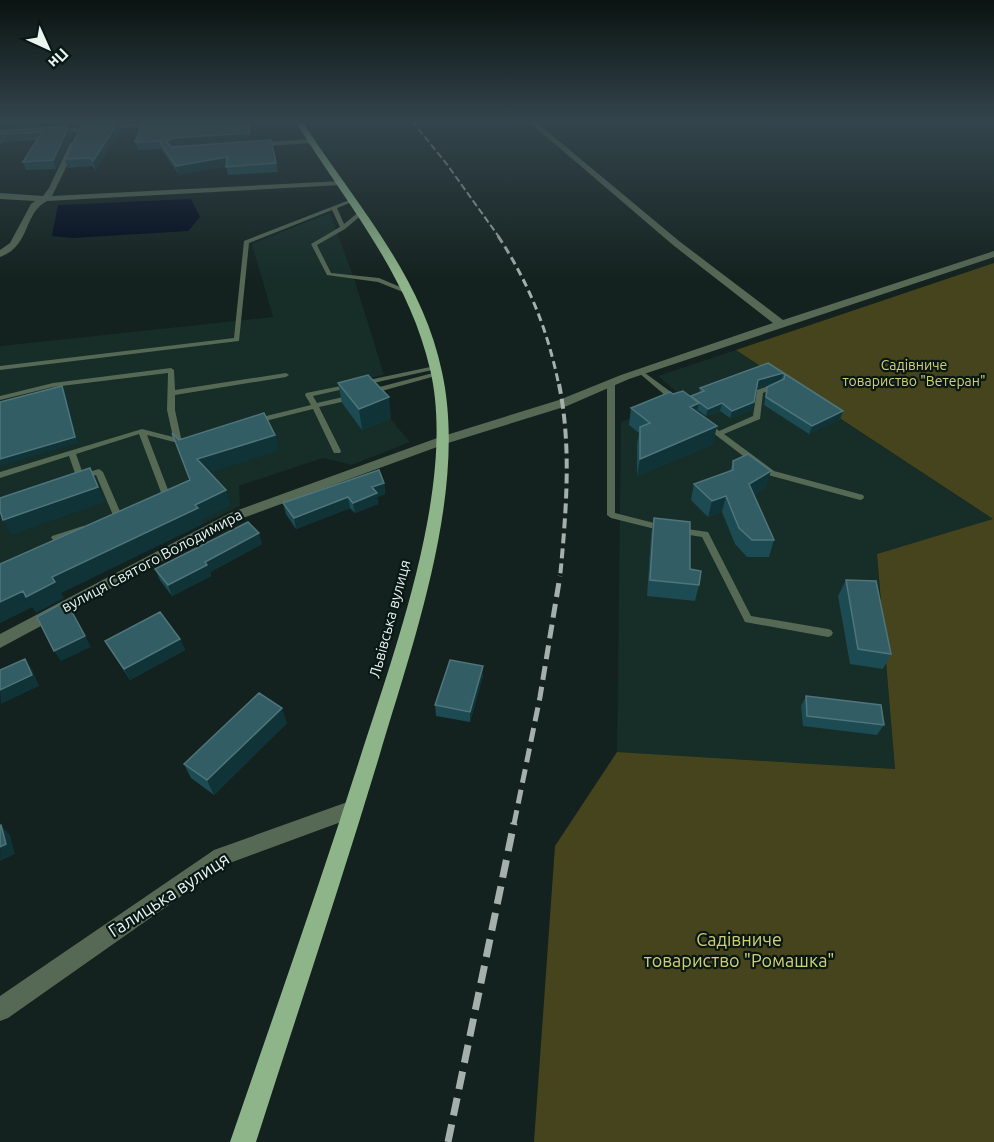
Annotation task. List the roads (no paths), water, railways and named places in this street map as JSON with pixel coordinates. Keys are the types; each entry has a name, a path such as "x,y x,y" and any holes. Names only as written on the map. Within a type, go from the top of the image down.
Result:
{"main road":[{"name":"Львівська вулиця","path":"243,1142 354,809 410,621 431,533 444,440 436,371 410,293 358,206 335,174"}],"street":[{"path":"0,254 14,245 35,204 45,199 60,174"},
{"path":"594,174 676,243 781,324"},
{"path":"0,196 45,199 341,183"},
{"name":"вулиця Святого Володимира","path":"0,642 235,516 444,440 563,403 640,372 994,254"},
{"name":"Галицька вулиця","path":"0,1010 221,857 354,809"}],"lane":[{"path":"0,368 237,340 246,242 334,208 358,206"},
{"path":"358,206 343,228 314,244 329,274 379,280 410,293"},
{"path":"334,208 343,228"},
{"path":"0,398 53,385 171,370 171,410 178,441"},
{"path":"337,451 309,395 436,371"},
{"path":"247,424 436,371"},
{"path":"640,372 684,407"},
{"path":"171,393 286,375"},
{"path":"611,384 611,515 671,530 705,534 748,619 828,633"},
{"path":"719,434 757,417 760,392 779,384"},
{"path":"702,420 771,473 860,497"},
{"path":"142,431 166,495"},
{"path":"0,475 142,431 178,441 190,438"},
{"path":"72,453 81,477"},
{"path":"55,538 118,516 99,472 70,481"}],"water":[{"path":"191,199 200,217 188,231 73,238 52,236 58,205"}],"railway":[{"path":"454,174 499,237"},
{"path":"498,236 536,308 559,386"},
{"path":"559,384 567,456 566,505 560,578"},
{"path":"514,824 540,697 560,576"},
{"path":"448,1142 514,823"}],"park label":[{"name":"Садівниче товариство \"Ветеран\"","path":"914,374"},
{"name":"Садівниче товариство \"Ромашка\"","path":"739,950"}]}
